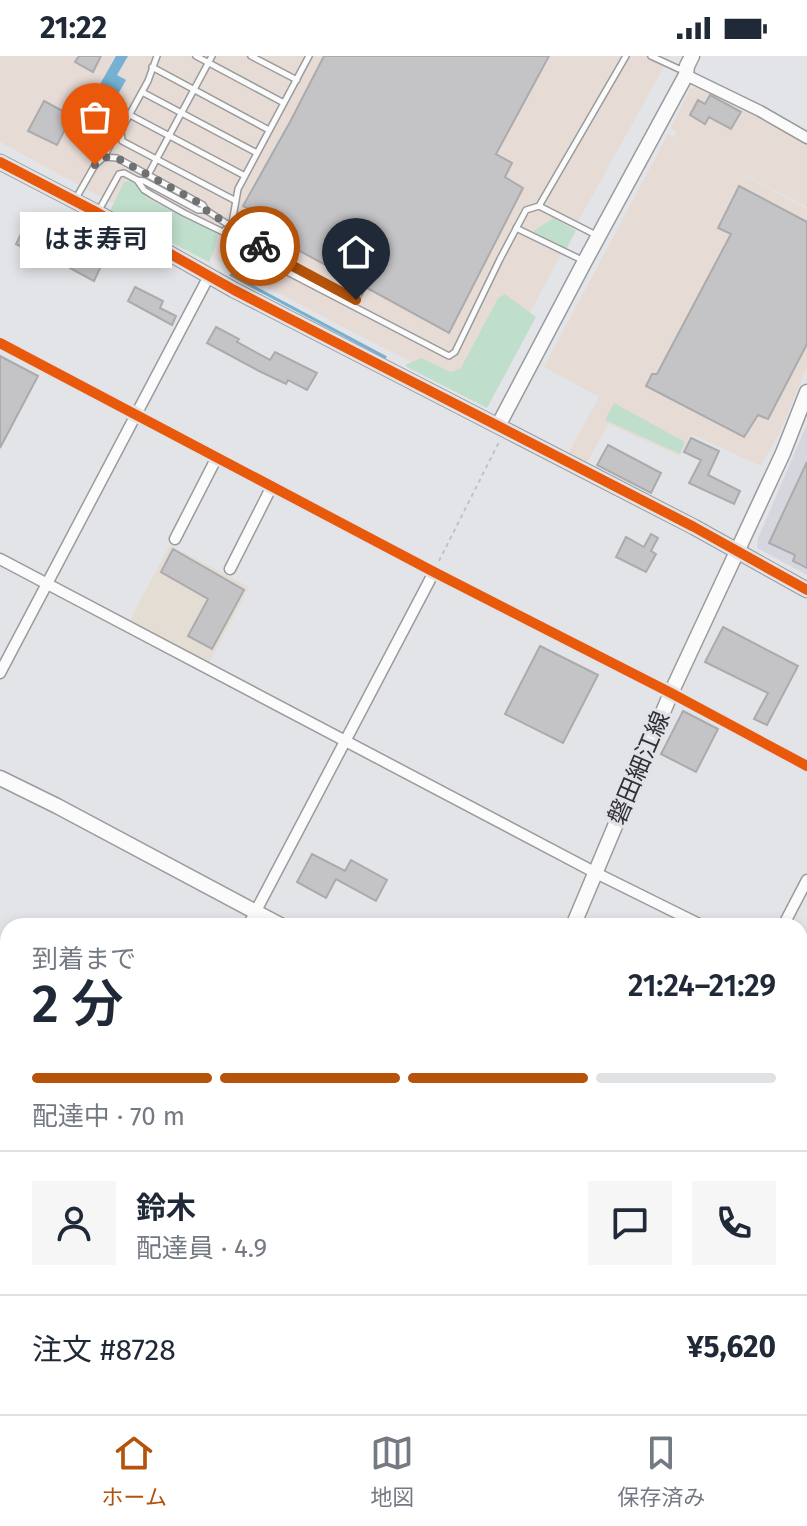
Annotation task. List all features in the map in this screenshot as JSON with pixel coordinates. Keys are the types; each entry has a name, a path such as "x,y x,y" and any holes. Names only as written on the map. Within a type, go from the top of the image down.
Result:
{"street":[{"path":"502,428 585,261 688,66 807,138"},
{"path":"0,162 209,276 807,590"},
{"path":"0,673 209,276"},
{"path":"0,343 807,766"},
{"name":"磐田細江線","path":"576,918 671,693 783,453 807,392"},
{"path":"175,539 217,457"},
{"path":"230,569 272,486"},
{"path":"0,559 687,918"},
{"path":"252,918 434,572"},
{"path":"0,778 267,918"},
{"path":"787,918 807,880"}],"lane":[{"path":"75,201 95,165 104,157 130,115 157,56"},
{"path":"196,56 210,59 284,103"},
{"path":"251,56 297,80"},
{"path":"137,180 152,195 223,232 232,223 238,189 308,56"},
{"path":"280,242 270,263 449,356 455,352 526,210 539,206 626,56"},
{"path":"651,56 679,69 688,66"},
{"path":"148,175 210,59"},
{"path":"152,67 269,130"},
{"path":"142,92 257,153"},
{"path":"130,115 245,176"},
{"path":"121,130 122,141 236,201"},
{"path":"104,157 117,158 203,205 280,259 356,300 362,288"},
{"path":"98,213 119,174 124,173 198,210 206,210"},
{"path":"539,206 598,236"},
{"path":"516,228 585,261"}],"path":[{"path":"434,572 502,428"}],"shaded area":[{"path":"0,56 670,56 484,400 274,291 0,142"},
{"path":"698,87 756,114 807,145 807,207 711,157 807,209 807,367 780,432 761,466 691,434 680,456 608,424 586,464 567,456 599,397 544,367 668,134 674,137 676,132 671,128 690,89"},
{"path":"807,424 807,575 757,548 758,538"},
{"path":"170,545 249,587 209,663 129,622"}],"green space":[{"path":"132,181 146,198 217,233 209,262 110,211 124,182"},
{"path":"554,218 576,231 566,249 533,231"},
{"path":"505,294 536,317 487,408 405,365 421,358 451,372 461,368 498,298"},
{"path":"614,403 685,442 680,454 605,420"}],"water":[{"path":"116,56 128,56 117,75 126,80 108,112 90,102"}],"building":[{"path":"79,56 101,56 93,72 75,62"},
{"path":"324,56 549,56 496,154 512,163 505,177 523,188 449,333 367,288 365,284 285,243 283,237 276,238 257,228 264,217 243,206"},
{"path":"710,95 741,112 731,129 709,117 705,124 690,115 698,100 705,104"},
{"path":"44,101 72,116 57,145 28,131"},
{"path":"739,186 807,222 807,344 768,419 758,415 744,437 646,386 652,374 657,374 731,234 718,228"},
{"path":"21,234 33,239 35,235 56,245 47,261 16,244"},
{"path":"77,254 101,266 94,281 70,268"},
{"path":"135,287 163,301 160,308 176,316 172,325 128,301"},
{"path":"216,327 270,360 275,352 317,373 307,390 288,380 286,384 207,343"},
{"path":"0,356 38,376 0,448"},
{"path":"691,438 719,451 708,475 740,491 734,504 689,483 701,460 684,452"},
{"path":"608,445 661,473 651,493 597,465"},
{"path":"807,462 807,568 793,561 795,555 769,543"},
{"path":"651,534 658,538 651,551 656,554 646,572 616,557 626,537 644,547"},
{"path":"173,549 244,590 212,649 188,636 208,599 161,572"},
{"path":"723,627 798,666 767,725 754,719 768,693 705,662"},
{"path":"540,646 598,675 563,743 505,714"},
{"path":"683,711 718,729 696,772 661,754"},
{"path":"312,854 345,871 351,860 387,880 376,901 336,879 326,898 297,882"}],"waterway":[{"path":"231,275 385,357"}],"cycle path":[{"path":"0,162 234,290 694,527 807,590"},
{"path":"0,343 807,766"}],"way so far":[{"path":"95,165 104,157 117,158 203,205 260,246"}],"place":[{"name":"はま寿司","path":"95,165"}],"route":[{"path":"260,246 356,300"}]}
